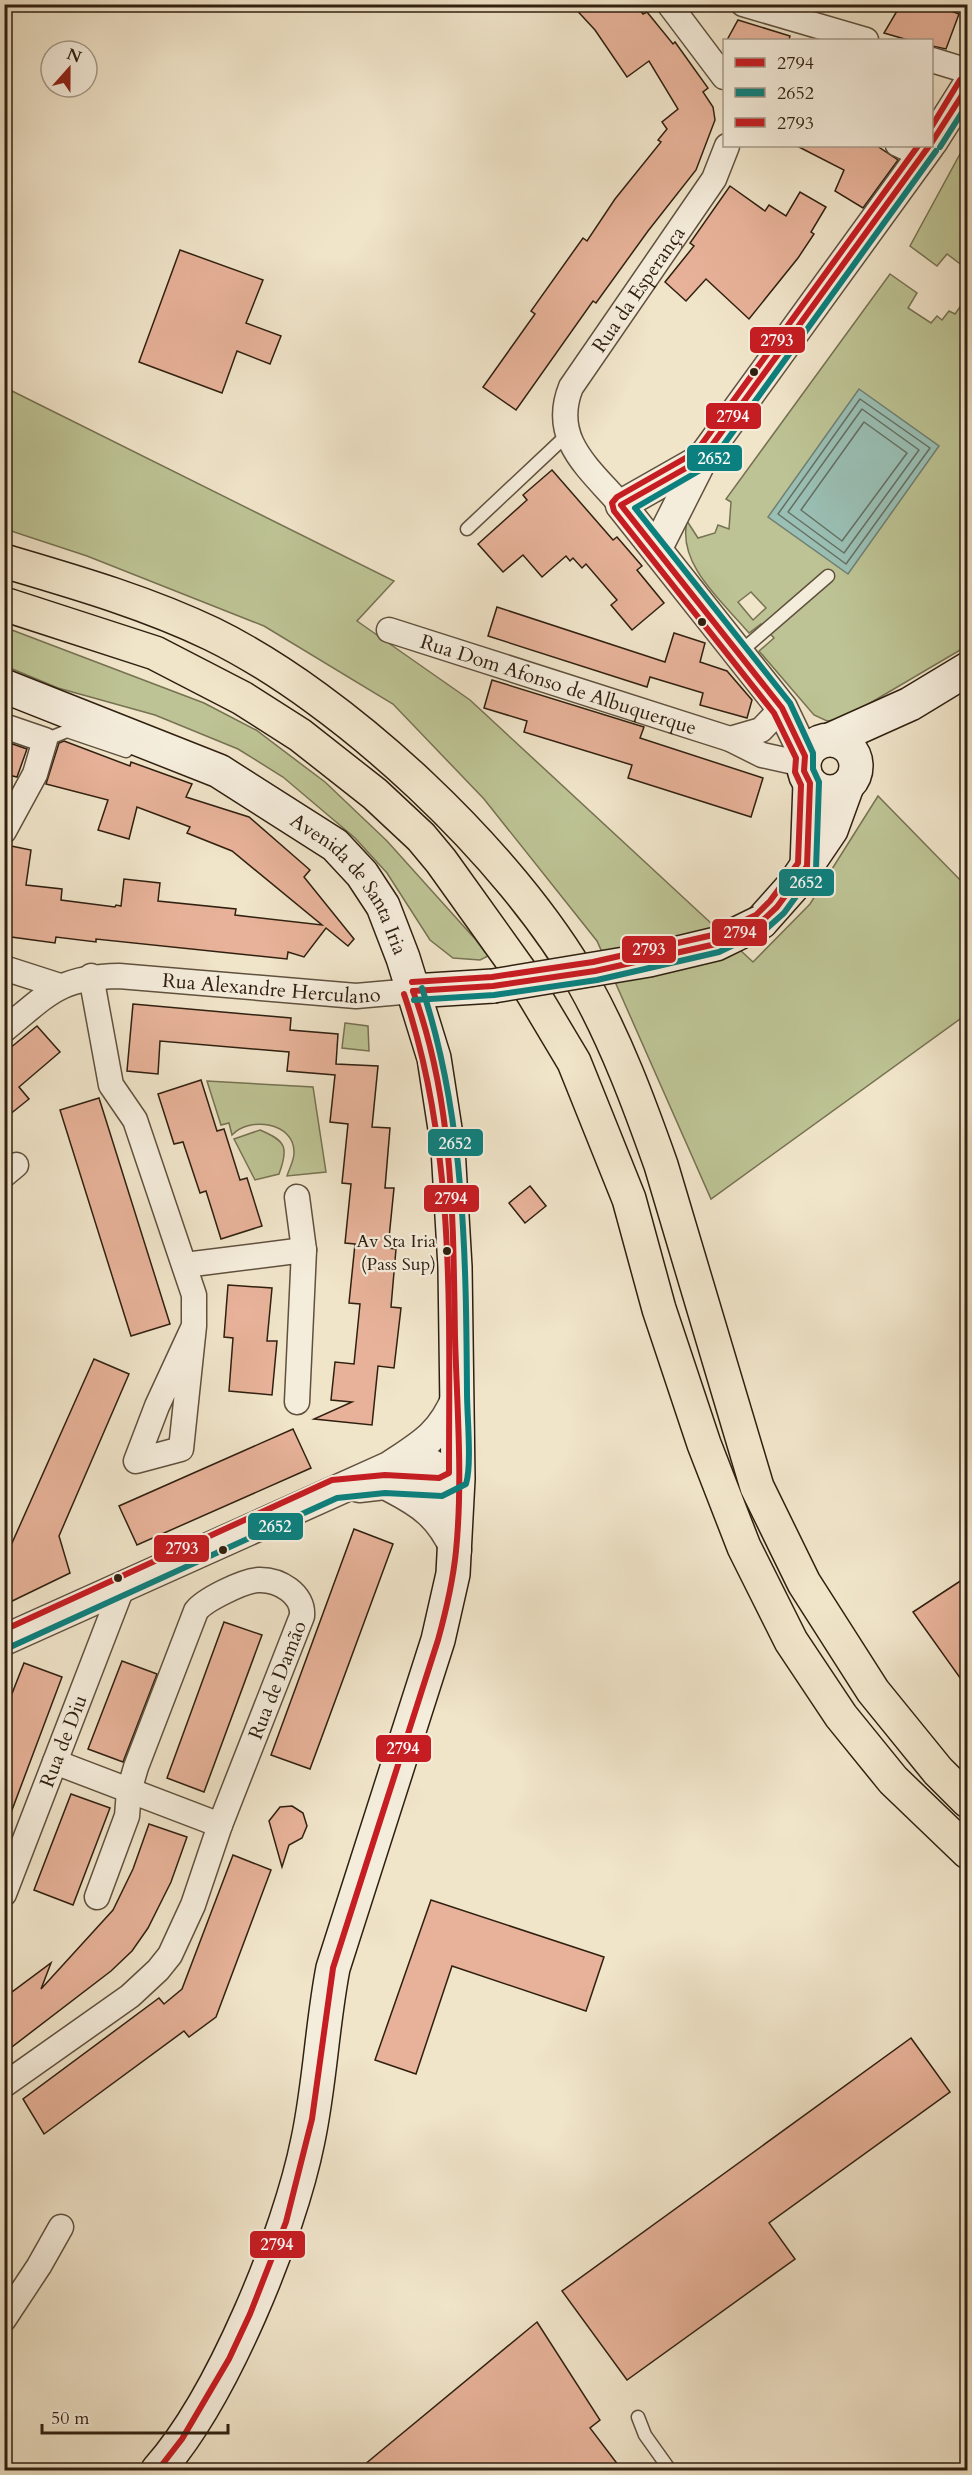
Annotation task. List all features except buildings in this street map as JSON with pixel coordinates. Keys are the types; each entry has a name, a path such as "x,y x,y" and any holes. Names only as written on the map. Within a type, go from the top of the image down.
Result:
{"highway":[{"path":"4,561 117,595 166,613 215,636 298,686 369,741 414,781 480,847 539,918 572,964 604,1021 642,1112 661,1165 757,1487 804,1583 873,1691 938,1771 968,1801"},
{"path":"4,604 155,653 242,698 300,735 367,787 399,815 441,861 530,986 574,1062 629,1199 674,1354 704,1444 744,1548 791,1641 841,1716 893,1780 968,1852"}],"main road":[{"path":"814,756 910,704 968,669"},
{"name":"Avenida de Santa Iria","path":"4,686 219,771 335,844 362,874 383,906 434,1058 448,1148 455,1267 458,1479 456,1550 449,1597 438,1640 333,1968 324,2011 309,2137 295,2193 268,2266 222,2368 183,2437 158,2470"},
{"path":"814,756 824,791 840,790 910,704"},
{"path":"814,756 840,741 852,752 852,777"},
{"path":"807,866 814,756"},
{"name":"Rua Alexandre Herculano","path":"413,991 493,986 595,971 716,944 761,922 777,907 831,830 852,777"}],"street":[{"path":"743,4 816,34 858,39"},
{"path":"673,5 723,76"},
{"path":"933,60 968,71"},
{"path":"933,130 968,85"},
{"name":"Rua da Esperança","path":"567,435 565,402 571,387 714,180 727,147"},
{"path":"657,548 702,459 919,148"},
{"path":"567,435 574,451 657,548 782,708 814,756"},
{"path":"621,505 702,459"},
{"name":"Rua Dom Afonso de Albuquerque","path":"389,630 730,739 762,755 814,756"},
{"path":"730,739 761,730 782,708"},
{"path":"4,726 45,740 35,774 4,831"},
{"path":"4,968 60,986"},
{"path":"91,976 111,1085 135,1120 194,1296 194,1326 181,1449 136,1461 157,1406 194,1326"},
{"name":"Rua Alexandre Herculano","path":"60,986 91,976 119,976 356,996 413,991"},
{"path":"4,1030 60,986"},
{"path":"297,1197 304,1250 297,1402"},
{"path":"185,1265 304,1250"},
{"path":"387,1476 431,1439 449,1418 457,1397"},
{"path":"4,1640 335,1489 430,1464 458,1479"},
{"path":"387,1476 427,1508 446,1527 456,1550"},
{"name":"Rua de Damão","path":"4,2085 120,2003 158,1970 170,1954 193,1905 220,1825 302,1616 302,1603 297,1594 266,1580 253,1581 206,1601 196,1611 129,1791 127,1816 96,1897"},
{"name":"Rua de Diu","path":"4,1894 122,1588"},
{"path":"55,1762 220,1825"},
{"path":"4,2319 39,2266 61,2227"}],"lane":[{"path":"467,529 567,435"},
{"path":"739,653 828,576"},
{"path":"45,740 68,731 133,754 148,741"},
{"path":"638,2417 645,2435 670,2470"}],"green space":[{"path":"967,141 967,269 947,254 937,266 910,246"},
{"path":"890,274 917,293 908,308 931,323 937,316 942,320 949,311 955,314 967,297 967,646 843,719 827,721 814,715 759,651 774,638 761,624 749,633 715,596 695,568 686,537 687,521 698,538 715,533 718,525 729,529 731,502 726,499","holes":["751,592 766,608 753,620 738,602"]},
{"path":"4,387 394,581 357,621 470,700 753,962 810,904 878,796 967,887 967,1014 711,1199 597,941 484,799 393,704 264,626 87,556 5,529"},
{"path":"4,627 204,703 256,730 325,782 387,841 488,956 480,960 453,958 430,940 387,873 355,838 283,777 238,749 155,715 58,688 5,666"},
{"path":"345,1023 368,1026 369,1051 342,1048"},
{"path":"207,1081 313,1087 326,1172 287,1176 294,1156 292,1143 287,1134 270,1125 249,1125 232,1135 229,1123 221,1125"},
{"path":"260,1130 280,1142 283,1146 284,1157 279,1174 255,1180 234,1139"}],"water":[{"path":"859,389 939,446 848,574 768,517"}],"transit line":[{"name":"2793","path":"933,124 960,80"},
{"name":"2794","path":"933,140 968,86"},
{"name":"2652","path":"940,147 968,103"},
{"name":"2793","path":"412,982 492,977 593,962 713,935 756,915 770,901 798,863 801,785 795,772 796,758 774,713 614,511 612,503 617,497 696,452 917,147"},
{"name":"2794","path":"413,991 493,986 595,971 716,944 761,922 777,907 807,866 810,783 804,771 805,756 782,708 621,505 702,459 928,147"},
{"name":"2652","path":"414,1000 494,995 597,980 719,952 765,930 784,913 816,869 819,782 813,769 813,753 790,703 635,508 709,465 936,151"},
{"name":"2652","path":"8,1648 337,1498 385,1493 442,1496 466,1484 469,1465 466,1291 460,1188 447,1087 422,988"},
{"name":"2794","path":"158,2470 182,2439 229,2359 250,2314 286,2222 312,2119 333,1968 438,1640 453,1573 458,1524 459,1471 452,1205 444,1118 437,1075 413,991"},
{"name":"2793","path":"4,1630 332,1480 385,1475 439,1478 449,1473 448,1292 441,1171 433,1111 421,1052 404,994"}],"place":[{"name":"Av Sta Iria (Pass Sup)","path":"447,1251"}]}
